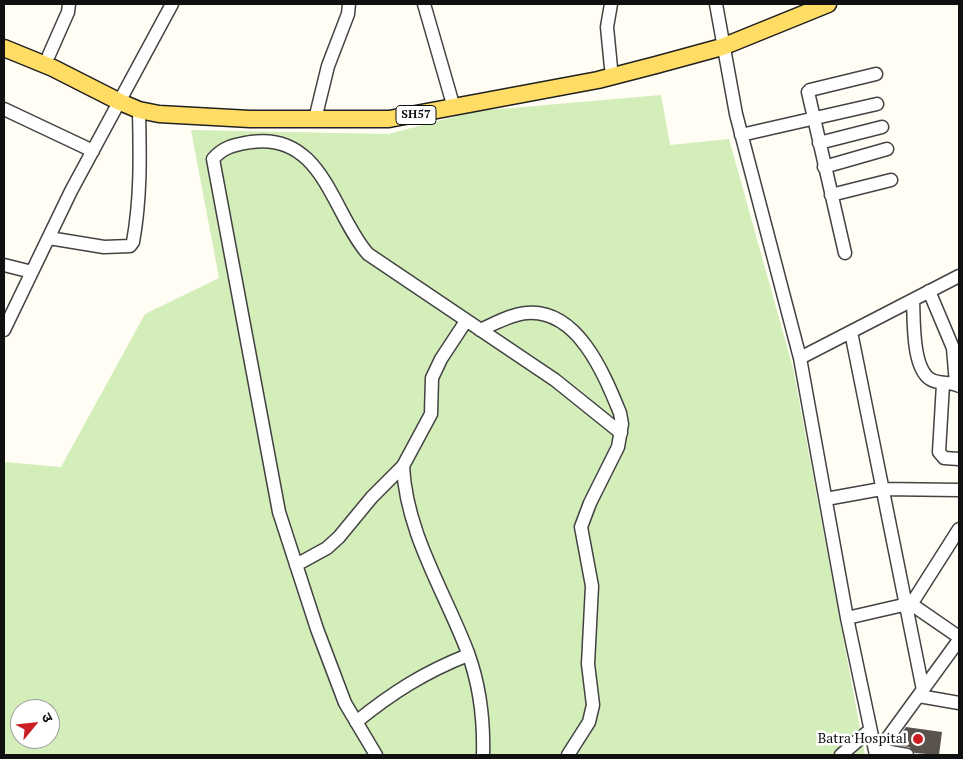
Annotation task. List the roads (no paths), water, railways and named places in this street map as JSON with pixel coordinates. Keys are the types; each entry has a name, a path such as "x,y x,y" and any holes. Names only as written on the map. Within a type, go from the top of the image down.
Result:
{"main road":[{"name":"SH57","path":"4,48 122,98 158,106 199,110 385,111 452,101 722,42 804,4"},
{"name":"SH57","path":"4,37 49,55 139,110 199,118 389,119 598,80 722,42 828,4"}],"street":[{"path":"49,55 68,12 68,4"},
{"path":"4,330 93,151 172,4"},
{"path":"317,111 328,66 350,4"},
{"path":"424,4 452,101"},
{"path":"610,68 607,27 611,4"},
{"path":"716,4 741,135 800,358 847,618 870,730 877,753"},
{"path":"845,253 808,95 810,90 876,74"},
{"path":"741,135 877,104"},
{"path":"4,109 93,151"},
{"path":"49,238 104,247 130,246 139,210 141,155 139,110"},
{"path":"819,143 882,127"},
{"path":"376,755 345,703 320,638 279,512 214,159 221,150 232,145 257,142 278,143 297,151 309,160 328,185 357,242 368,254 555,380 621,433"},
{"path":"824,167 887,149"},
{"path":"831,195 891,180"},
{"path":"4,264 32,272"},
{"path":"800,358 959,276"},
{"path":"930,291 953,348 953,385 940,452 944,458 959,458"},
{"path":"913,300 919,361 924,374 930,379 953,385"},
{"path":"480,330 526,313 541,314 560,322 575,332 613,396 620,413 621,433 618,446 590,503 581,527 592,586 588,664 593,705 589,722 568,755"},
{"path":"296,565 327,548 339,537 366,504 402,466 431,414 432,378 466,321"},
{"path":"851,332 881,489 908,605 921,693"},
{"path":"402,466 410,514 468,655 478,685 482,715 483,755"},
{"path":"826,499 881,489 959,490"},
{"path":"847,618 908,605 959,529"},
{"path":"877,753 959,638 908,605"},
{"path":"356,722 390,695 422,675 468,655"},
{"path":"921,693 959,703"},
{"path":"841,755 870,730"},
{"path":"877,753 907,755"}],"place":[{"name":"Batra Hospital","path":"918,739"}]}
